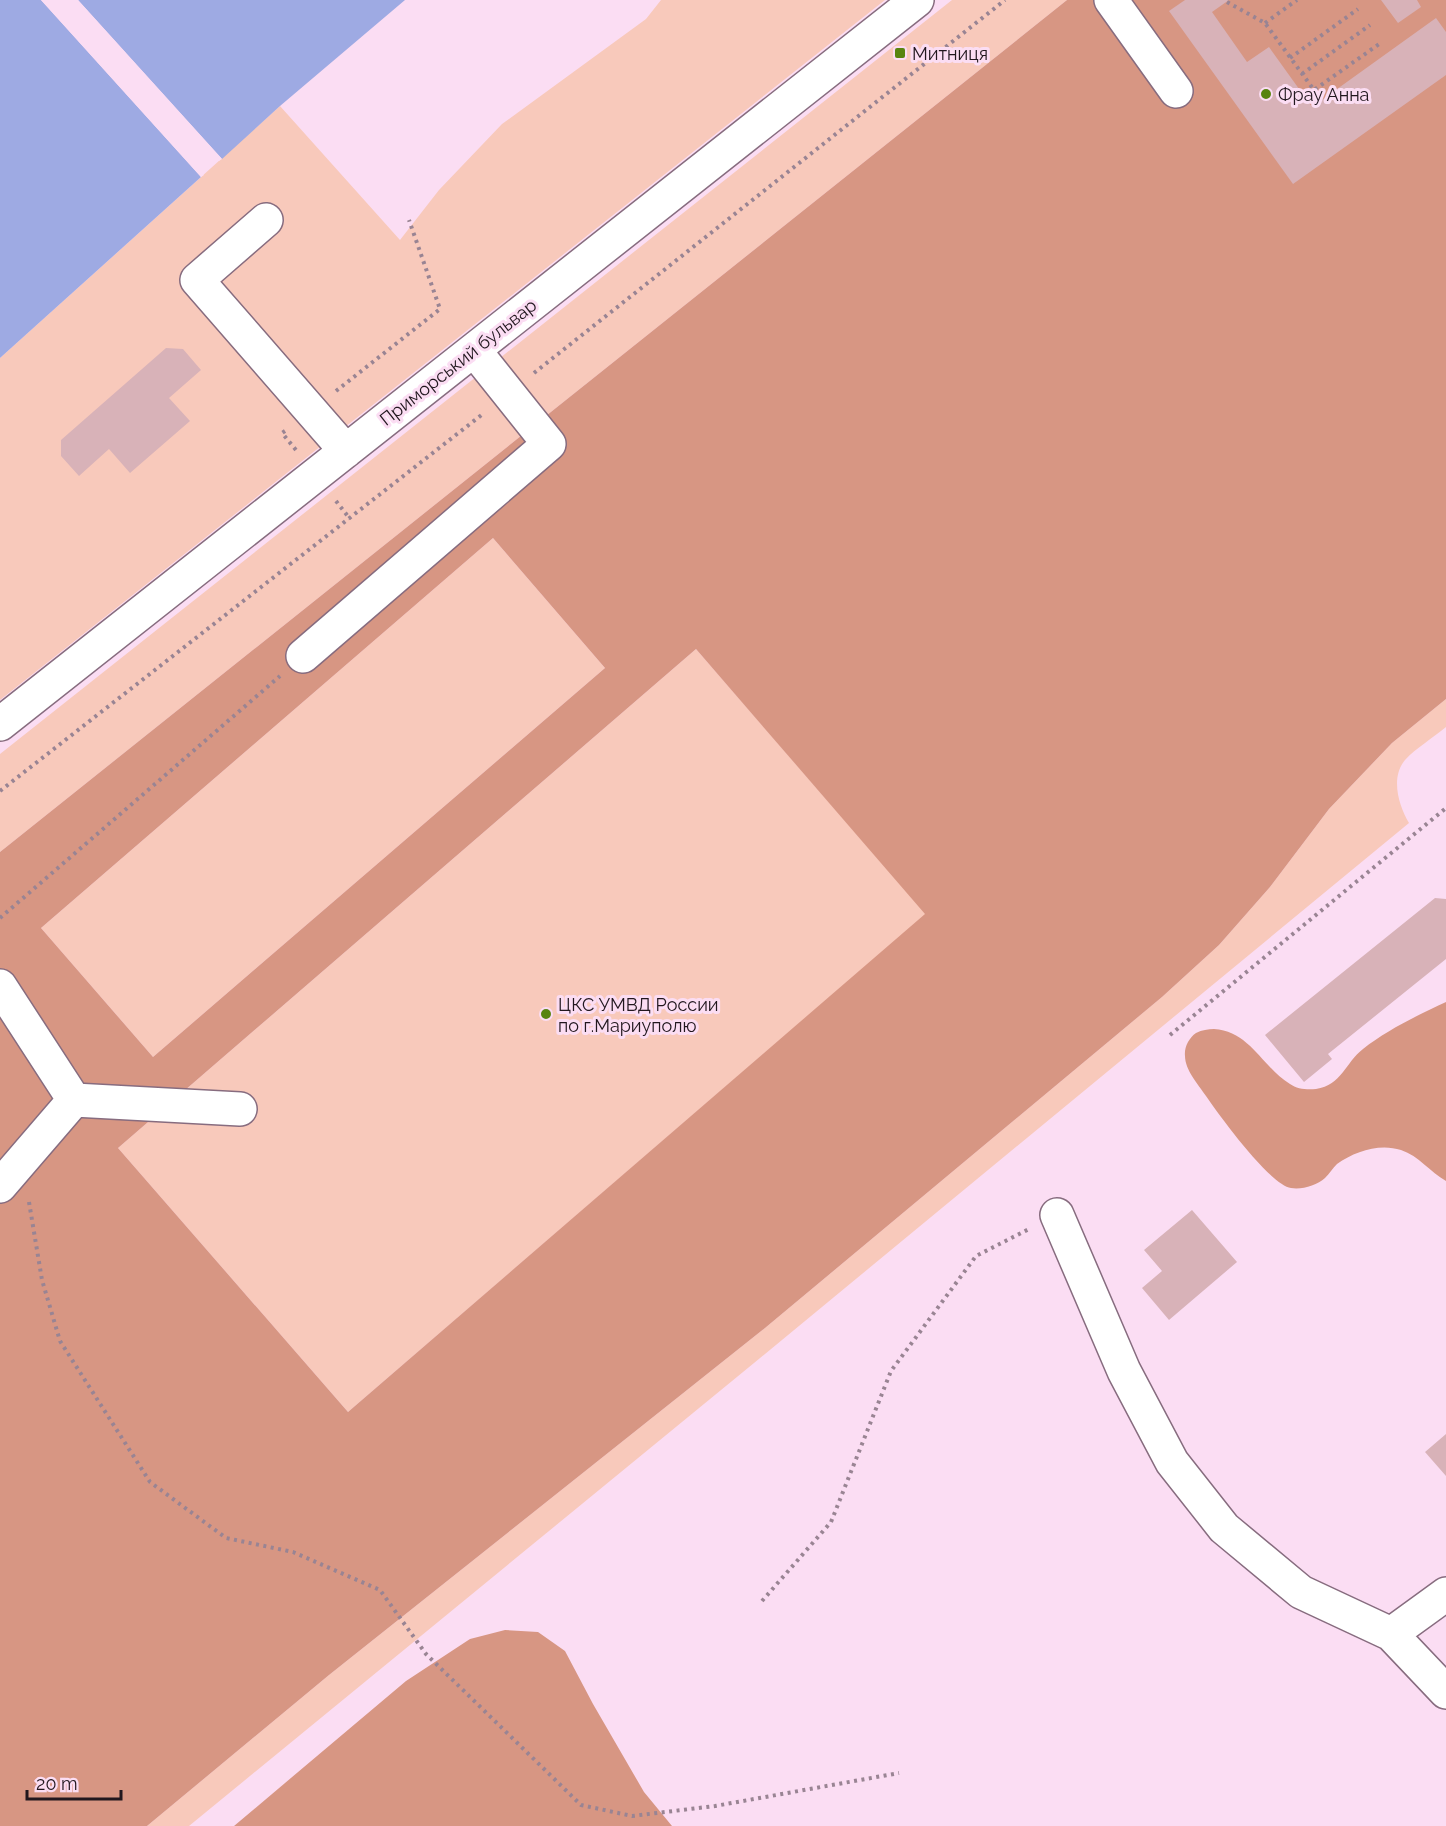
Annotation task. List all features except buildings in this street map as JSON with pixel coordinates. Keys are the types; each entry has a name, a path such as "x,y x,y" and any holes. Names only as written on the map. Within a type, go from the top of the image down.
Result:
{"street":[{"name":"Приморський бульвар","path":"0,724 916,0"},
{"path":"1111,0 1176,91"},
{"path":"266,220 197,280 346,451"},
{"path":"303,656 549,444 474,350"},
{"path":"0,986 74,1100"},
{"path":"74,1100 240,1109"},
{"path":"0,1186 74,1100"},
{"path":"1057,1215 1124,1371 1172,1461 1216,1518 1301,1592 1391,1634 1446,1692"},
{"path":"1391,1634 1446,1594"}],"path":[{"path":"1265,23 1297,0"},
{"path":"1227,2 1265,23 1314,90 1382,42"},
{"path":"1290,58 1358,9"},
{"path":"1302,74 1370,25"},
{"path":"282,433 440,309 409,220"},
{"path":"0,918 303,656"},
{"path":"1170,1035 1446,808"},
{"path":"1441,813 1446,819"},
{"path":"23,1160 42,1280 60,1341 150,1482 226,1538 293,1552 380,1590 426,1654 581,1805 632,1816 715,1806 899,1773"},
{"path":"762,1601 831,1522 891,1371 976,1256 1057,1215"}],"shaded area":[{"path":"661,0 885,0 0,700 0,358 280,106 400,240 439,190 502,124 646,19"},
{"path":"952,0 1067,0 0,852 0,754"},
{"path":"1067,0 1446,0 1446,699 1392,743 1329,809 1270,887 1219,945 1162,997 765,1328 329,1675 147,1826 0,1826 0,852","holes":["493,538 605,668 153,1057 41,928","696,649 925,914 348,1412 118,1148"]},
{"path":"493,538 605,668 153,1057 41,928"},
{"path":"696,649 926,914 348,1412 118,1148"},
{"path":"1446,699 1446,727 1419,747 1400,767 1397,783 1399,800 1409,823 189,1826 147,1826 329,1675 765,1328 1162,997 1219,945 1270,887 1329,809 1392,743"},
{"path":"1446,1002 1446,1181 1407,1153 1385,1147 1352,1155 1337,1164 1322,1181 1309,1186 1291,1188 1282,1184 1258,1163 1192,1077 1187,1066 1186,1046 1196,1033 1212,1029 1226,1031 1247,1043 1280,1077 1290,1084 1302,1089 1325,1087 1338,1078 1357,1055 1372,1042 1403,1023"},
{"path":"505,1630 538,1632 565,1651 644,1792 672,1826 234,1826 406,1681 470,1639"}],"water":[{"path":"0,0 41,0 201,177 0,358"},
{"path":"78,0 405,0 280,106 222,159"}],"pier":[{"path":"41,0 45,0 204,175 201,177"},
{"path":"75,0 78,0 222,159 219,161"}],"place":[{"name":"Митниця","path":"900,53"},
{"name":"Фрау Анна","path":"1266,94"},
{"name":"ЦКС УМВД России по г.Мариуполю","path":"546,1014"}]}
